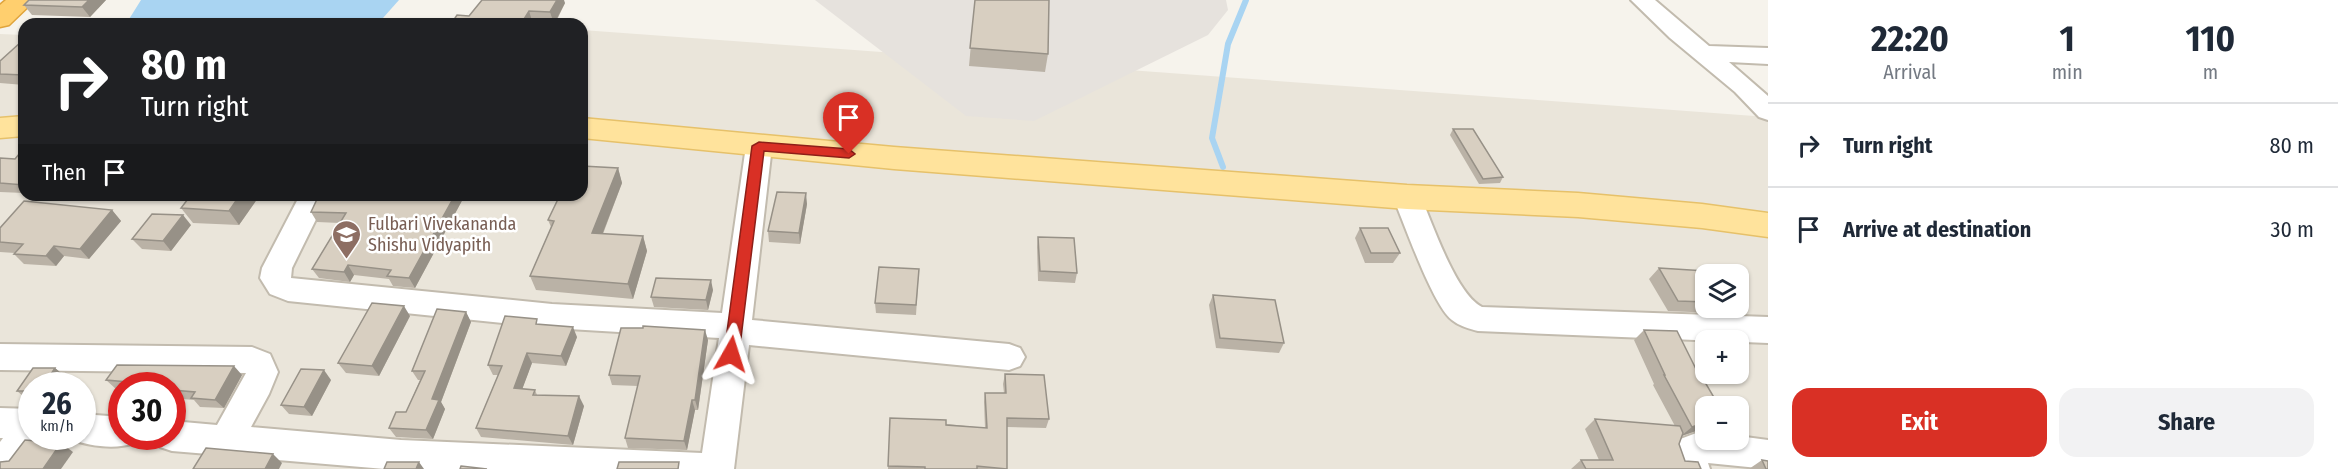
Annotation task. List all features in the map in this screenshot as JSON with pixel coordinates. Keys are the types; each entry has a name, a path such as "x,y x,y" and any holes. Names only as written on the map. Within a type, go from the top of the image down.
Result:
{"highway":[{"path":"0,19 22,0"}],"main road":[{"path":"0,128 18,126"},
{"path":"588,129 759,146 1407,197 1578,204 1768,225"}],"street":[{"path":"1642,0 1765,104"},
{"path":"1702,53 1768,56"},
{"path":"717,469 759,146"},
{"path":"1407,197 1450,296 1462,311 1478,319 1768,330"},
{"path":"311,201 277,268 276,278 281,286 288,289 552,316 734,329 1009,357"},
{"path":"0,357 252,360 259,363 262,372 258,384 225,440"},
{"path":"0,423 18,424"},
{"path":"186,437 401,455 711,469"},
{"path":"0,468 18,444"},
{"path":"1693,469 1687,452 1700,447 1768,455"}],"shaded area":[{"path":"815,0 1226,0 1228,10 1208,35 1034,121 966,116"},
{"path":"588,30 1768,117 1768,469 0,469 0,34 18,35 18,201 588,201"}],"water":[{"path":"141,0 399,0 383,18 130,18"}],"building":[{"path":"29,0 89,0 82,7 24,5"},
{"path":"482,0 557,0 550,12 529,11 525,18 455,18 457,15 469,16"},
{"path":"975,0 1049,0 1048,54 970,48"},
{"path":"18,45 18,75 0,74 0,61"},
{"path":"1453,129 1473,129 1503,177 1483,179"},
{"path":"18,155 18,184 0,183 0,158 15,159"},
{"path":"588,166 618,168 592,233 643,236 628,284 530,276 554,221 548,220 557,201 588,201"},
{"path":"777,192 806,193 799,233 768,231"},
{"path":"24,201 112,210 80,249 54,246 46,256 14,254 23,244 0,242 0,228"},
{"path":"186,201 236,201 229,211 181,208"},
{"path":"316,201 452,201 409,278 387,276 391,270 348,265 344,272 312,269 346,213 311,212"},
{"path":"152,214 183,215 163,241 132,239"},
{"path":"1360,228 1388,228 1400,253 1371,253"},
{"path":"1038,237 1074,238 1077,273 1040,271"},
{"path":"879,267 919,269 916,305 875,303"},
{"path":"1659,268 1695,270 1695,302 1678,301"},
{"path":"656,278 711,280 706,300 651,297"},
{"path":"1213,295 1275,300 1284,343 1220,338"},
{"path":"372,303 404,306 372,366 338,363"},
{"path":"437,309 466,312 432,399 439,400 426,430 389,428 396,412 406,412 425,371 412,371"},
{"path":"505,316 537,319 536,324 573,327 561,356 527,353 514,388 535,390 533,395 579,396 568,436 476,428 502,366 488,365"},
{"path":"643,326 705,330 695,400 692,400 684,441 625,438 640,376 609,375 621,328 643,328"},
{"path":"1644,330 1677,331 1695,367 1695,384 1706,384 1713,396 1695,396 1695,426 1692,427"},
{"path":"117,365 234,366 215,400 191,398 195,392 186,391 186,372 112,372"},
{"path":"33,368 55,368 52,372 30,372"},
{"path":"301,369 324,370 304,407 281,405"},
{"path":"1005,374 1044,375 1049,419 1007,418 1007,469 977,466 977,469 925,469 925,467 888,466 890,418 946,420 946,425 987,428 985,393 1006,393"},
{"path":"1595,419 1680,426 1683,433 1679,444 1685,461 1698,462 1701,469 1586,469 1581,460 1613,460"},
{"path":"206,448 273,454 265,469 193,469"},
{"path":"18,449 56,450 43,469 0,469 0,462 9,461"},
{"path":"1762,460 1768,461 1768,469 1766,469"},
{"path":"387,462 419,462 416,469 384,469"},
{"path":"619,462 679,462 678,469 617,469"},
{"path":"461,466 487,469 460,469"}],"waterway":[{"path":"1223,167 1212,138 1228,44 1246,0"}],"place":[{"name":"Fulbari Vivekananda Shishu Vidyapith","path":"347,260"}],"route":[{"path":"731,354 759,146 849,154"}]}
